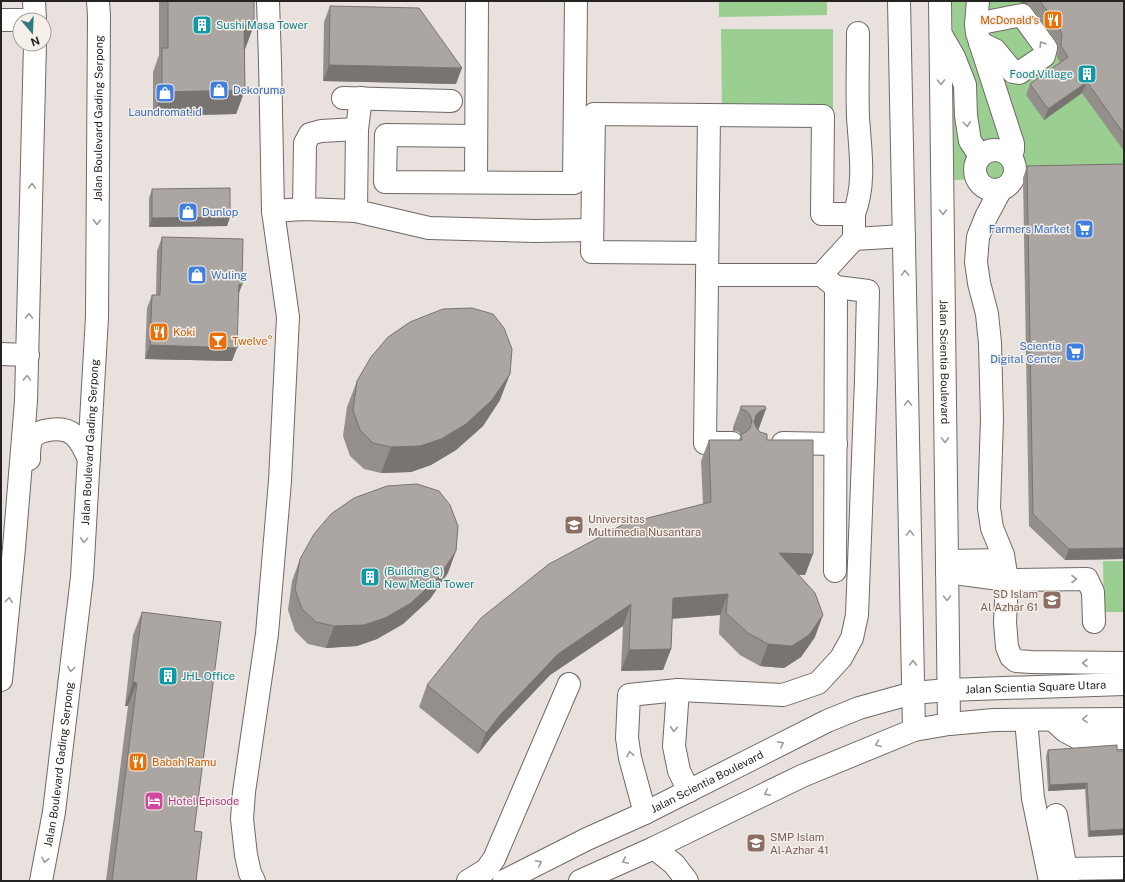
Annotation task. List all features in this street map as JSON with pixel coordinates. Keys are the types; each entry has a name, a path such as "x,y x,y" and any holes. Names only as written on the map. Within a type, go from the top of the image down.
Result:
{"street":[{"path":"34,1 35,12"},
{"name":"Jalan Boulevard Gading Serpong","path":"41,881 54,812 82,577 97,317 98,1"},
{"path":"254,881 250,873 246,855 242,819 244,792 267,634 280,481 288,317 273,211 268,1"},
{"path":"476,182 477,1"},
{"path":"576,1 584,136 592,230 592,252 707,252"},
{"path":"899,1 914,730"},
{"name":"Jalan Scientia Boulevard","path":"940,1 949,724"},
{"path":"978,1 978,34 1013,144 1013,150 1010,156"},
{"path":"1,20 12,20"},
{"path":"835,571 836,444 829,281 854,239 854,214 859,201 861,185 862,174 858,115 858,33"},
{"path":"941,35 954,57 965,85 966,116 970,141 980,156"},
{"path":"1,680 26,402 35,52"},
{"path":"356,211 357,129 352,98 451,101"},
{"path":"476,136 386,135 385,182 574,183 584,136 594,114 858,115"},
{"path":"709,115 705,443 732,443"},
{"path":"823,116 822,214 854,214"},
{"path":"304,209 305,143 310,134 321,131 357,129"},
{"path":"995,150 1003,151 1010,156 1016,171 1013,179 1008,185 1001,189 990,190 981,185 976,176 976,165 980,156 995,150"},
{"path":"1001,189 986,216 978,237 976,262 978,283 987,314 990,343 992,418 989,508 992,528 1003,555 1005,570 1006,647 1010,657 1016,661 1124,663"},
{"path":"273,211 304,209 356,211 428,228 535,231 592,230"},
{"path":"854,239 904,236"},
{"path":"645,813 630,758 627,738 628,695 678,690 783,695 818,683 841,658 852,638 858,615 868,291 829,281 707,275"},
{"path":"26,402 39,415 51,422 68,419 77,414 83,402 85,331 97,317"},
{"path":"1,354 28,355"},
{"path":"14,548 25,537 29,448 32,439 42,432 57,429 64,430 73,434 81,443 89,459"},
{"path":"766,443 836,444"},
{"path":"947,566 1005,570 1087,579 1093,592 1094,622"},
{"path":"468,881 486,870 494,859 569,684"},
{"name":"Jalan Scientia Square Utara","path":"913,693 948,690 1124,684"},
{"path":"678,690 674,746 679,771 689,791"},
{"name":"Jalan Scientia Boulevard","path":"504,881 838,717 859,708 913,693"},
{"path":"580,881 654,848 802,776 914,730 949,724 994,720 1124,718"},
{"path":"1026,720 1033,798 1061,877"},
{"path":"1053,720 1065,731 1080,739 1124,738"},
{"path":"1056,815 1061,877"},
{"path":"654,848 674,864 687,881"},
{"path":"1061,877 1124,868"}],"green space":[{"path":"719,1 827,1 827,15 719,17"},
{"path":"952,1 1124,1 1124,173 954,180"},
{"path":"721,29 833,29 833,111 722,111"},
{"path":"1103,561 1124,561 1124,612 1104,612"}],"building":[{"path":"168,1 254,1 254,25 244,26 245,90 162,92 162,48 168,48"},
{"name":"Food Village","path":"1040,1 1124,1 1124,134 1087,82 1048,109 1030,84 1068,57 1061,46 1062,35 1060,29"},
{"path":"330,6 419,8 462,68 329,65"},
{"name":"Scientia Digital Center","path":"1124,164 1124,548 1069,549 1033,514 1027,166"},
{"name":"Dunlop","path":"230,188 230,217 152,218 152,189"},
{"path":"162,237 243,239 242,285 239,284 237,348 150,345 152,295 160,295"},
{"path":"472,308 493,314 504,328 512,349 510,374 492,400 466,424 441,439 420,446 391,447 373,443 360,430 353,410 357,381 371,357 388,337 410,322 443,309"},
{"path":"741,406 765,406 766,409 760,411 756,415 754,422 760,432 767,434 767,440 813,440 813,554 779,553 815,593 823,615 809,635 792,646 768,644 748,633 726,613 728,594 673,598 671,649 629,650 631,604 558,654 500,715 486,733 427,685 481,618 549,564 624,524 711,502 709,440 742,440 741,434 750,428 752,421 750,415 741,409"},
{"name":"(Building C) New Media Tower","path":"417,484 439,491 450,505 458,526 456,551 438,578 411,603 385,618 364,625 334,626 316,622 302,609 295,589 300,559 314,534 331,514 354,498 387,486"},
{"path":"142,612 221,622 194,831 202,832 196,881 112,881 137,683 133,682"},
{"path":"1117,745 1117,751 1124,751 1124,829 1090,831 1087,783 1050,785 1048,750"}],"place":[{"name":"McDonald's","path":"1053,20"},
{"name":"Sushi Masa Tower","path":"202,25"},
{"name":"Food Village","path":"1087,74"},
{"name":"Dekoruma","path":"219,90"},
{"name":"Laundromat.id","path":"165,93"},
{"name":"Dunlop","path":"188,212"},
{"name":"Farmers Market","path":"1084,229"},
{"name":"Wuling","path":"197,275"},
{"name":"Koki","path":"159,332"},
{"name":"Twelve°","path":"218,341"},
{"name":"Scientia Digital Center","path":"1075,352"},
{"name":"Universitas Multimedia Nusantara","path":"574,525"},
{"name":"(Building C) New Media Tower","path":"370,577"},
{"name":"SD Islam Al Azhar 61","path":"1052,600"},
{"name":"JHL Office","path":"168,676"},
{"name":"Babah Ramu","path":"138,762"},
{"name":"Hotel Episode","path":"154,801"},
{"name":"SMP Islam Al-Azhar 41","path":"756,843"}]}
